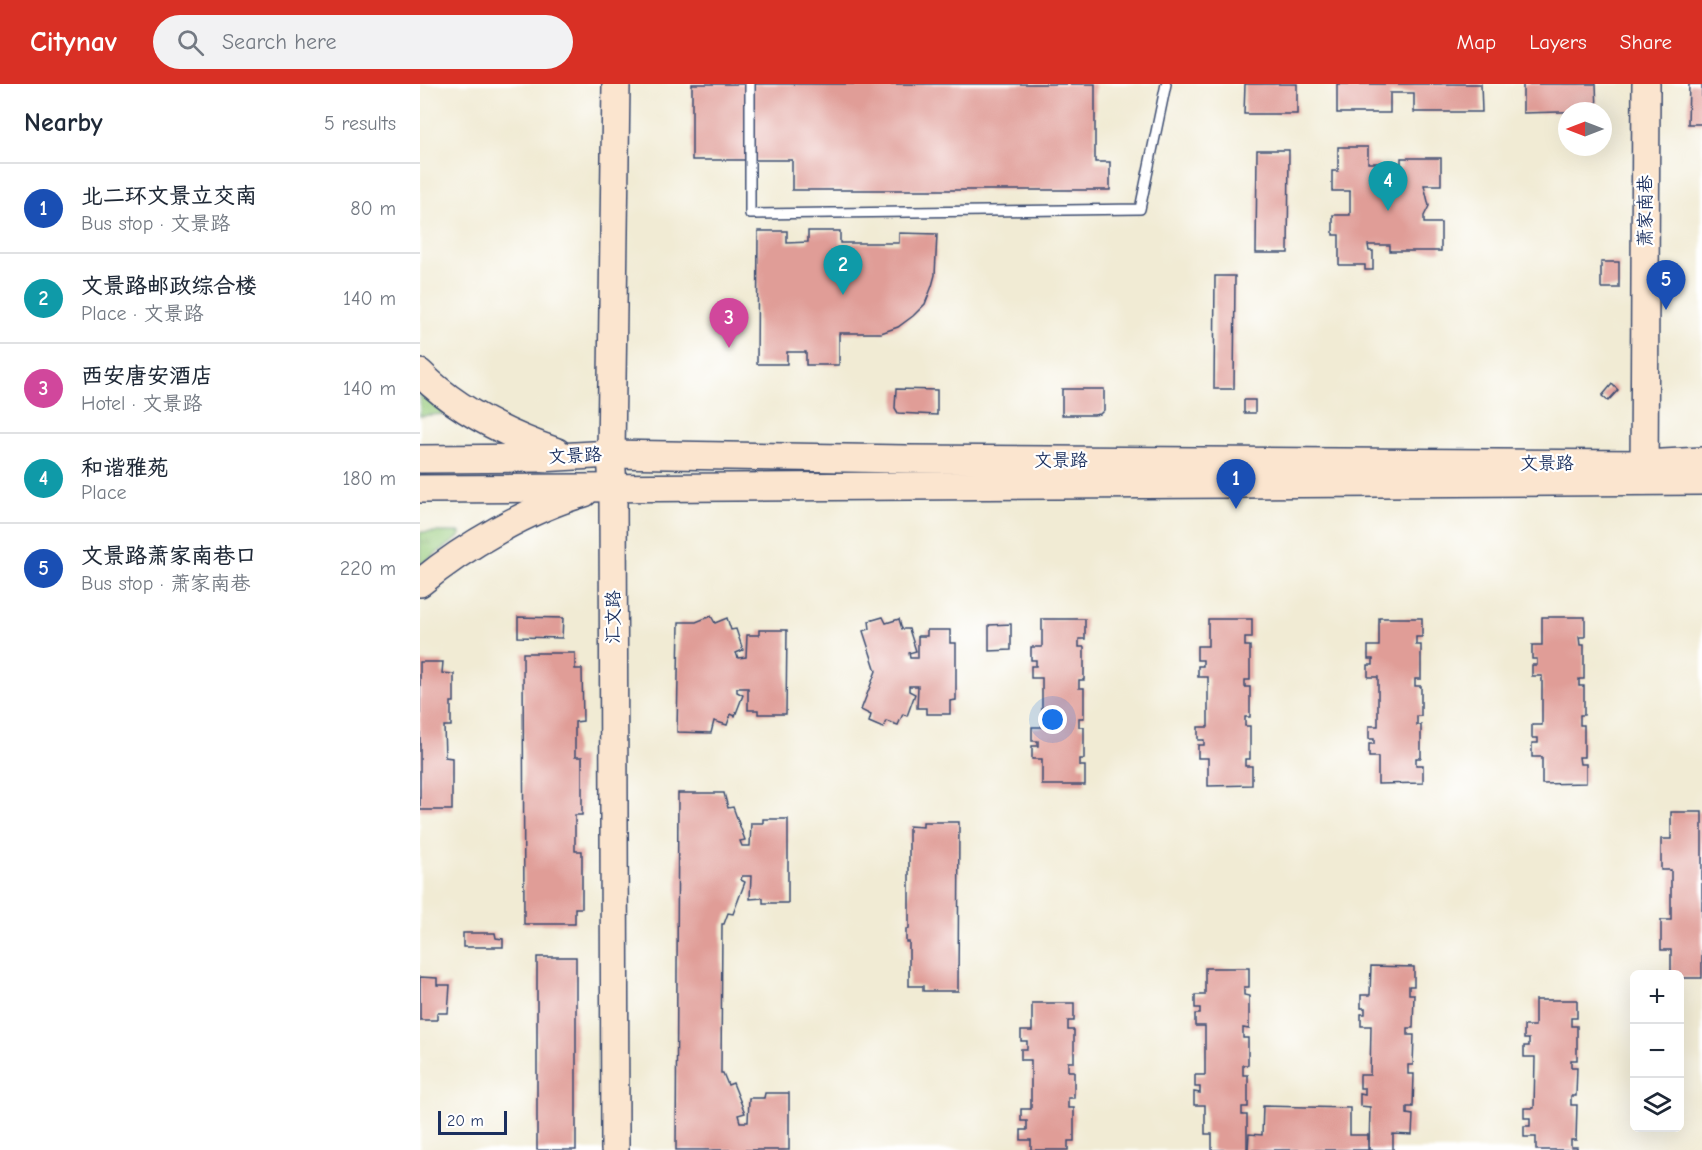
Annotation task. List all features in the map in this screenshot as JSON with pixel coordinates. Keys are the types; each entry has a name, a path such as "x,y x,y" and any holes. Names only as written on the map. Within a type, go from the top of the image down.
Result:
{"main road":[{"name":"汇文路","path":"615,1150 609,487 616,84"},
{"name":"萧家南巷","path":"1643,473 1646,84"},
{"path":"420,373 450,398 490,424 509,434 570,457"},
{"name":"文景路","path":"420,459 540,459 611,454 906,459 1643,473 1702,481"},
{"name":"文景路","path":"420,489 1643,473 1702,461"},
{"path":"420,583 459,555 510,525 572,496 609,487"}],"lane":[{"path":"750,84 750,214 1140,209 1166,84"}],"green space":[{"path":"420,392 443,411 443,414 420,416"},
{"path":"420,532 459,532 461,534 420,565"}],"building":[{"path":"692,84 1095,84 1095,162 1110,162 1110,190 792,190 792,160 692,160"},
{"path":"1245,84 1297,84 1297,114 1244,114"},
{"path":"1337,84 1481,84 1482,112 1414,112 1414,93 1390,93 1390,113 1337,113"},
{"path":"1523,84 1596,84 1597,102 1558,102 1558,112 1523,113"},
{"path":"1689,84 1702,84 1702,124 1688,124"},
{"path":"1338,147 1368,147 1368,163 1380,163 1380,168 1401,168 1401,158 1441,158 1441,185 1424,185 1429,206 1424,216 1424,223 1441,223 1441,251 1390,251 1390,245 1368,245 1369,251 1373,251 1373,270 1365,270 1365,265 1339,265 1339,235 1333,235 1333,215 1350,215 1350,191 1332,191 1332,171 1338,171"},
{"path":"1257,150 1289,150 1288,253 1256,253"},
{"path":"758,231 787,231 787,243 808,242 808,231 840,231 840,243 899,243 899,233 937,234 935,275 932,286 925,304 898,327 881,333 839,333 839,365 806,365 806,352 787,352 787,364 757,364"},
{"path":"1601,262 1619,262 1619,288 1601,288"},
{"path":"1215,276 1235,276 1234,389 1214,389"},
{"path":"1612,384 1618,390 1608,401 1602,396"},
{"path":"896,389 937,390 937,415 898,413 895,408"},
{"path":"1062,389 1104,389 1104,410 1094,415 1062,415"},
{"path":"1244,400 1255,400 1255,413 1244,413"},
{"path":"711,616 715,623 727,618 731,630 736,629 743,650 736,653 738,658 746,657 747,635 759,635 759,630 787,630 786,714 758,714 758,710 748,710 748,688 737,688 737,692 743,695 735,716 731,714 727,725 714,721 711,733 677,732 679,622 696,622"},
{"path":"518,617 563,618 562,638 518,637"},
{"path":"883,617 886,623 899,619 902,629 909,629 916,651 909,653 910,658 918,658 918,636 927,636 927,630 950,630 950,643 956,643 956,700 950,701 950,714 926,714 926,708 917,708 918,686 909,686 909,691 915,694 907,716 903,714 898,725 886,721 883,728 869,722 871,715 861,710 876,671 863,631 870,629 869,621"},
{"path":"1542,617 1585,617 1585,637 1579,637 1580,645 1584,645 1584,679 1579,679 1579,686 1584,686 1584,715 1580,715 1580,725 1584,725 1584,757 1579,757 1580,764 1586,764 1586,783 1542,784 1542,757 1532,757 1532,743 1538,743 1538,738 1532,738 1532,725 1542,725 1542,676 1532,676 1532,665 1537,665 1537,659 1532,659 1532,645 1542,645"},
{"path":"1379,618 1422,618 1422,637 1416,637 1416,645 1421,645 1421,679 1415,679 1415,686 1421,686 1421,716 1417,716 1417,725 1421,725 1421,758 1416,758 1416,765 1423,765 1423,783 1378,784 1378,757 1369,757 1369,744 1374,744 1374,739 1369,739 1369,726 1378,726 1378,677 1368,677 1368,665 1373,665 1373,659 1368,659 1368,646 1379,646"},
{"path":"1042,619 1085,619 1085,639 1079,639 1079,647 1084,647 1084,680 1079,680 1079,688 1084,688 1084,718 1079,718 1079,727 1084,727 1084,759 1080,759 1080,766 1085,766 1085,785 1042,785 1042,759 1032,759 1032,746 1038,746 1038,741 1032,741 1032,727 1042,727 1042,678 1031,678 1031,666 1036,666 1036,660 1031,660 1031,647 1042,647"},
{"path":"1208,619 1252,619 1252,638 1245,638 1245,646 1250,646 1250,680 1245,680 1245,687 1250,687 1250,717 1245,717 1245,726 1250,726 1250,759 1245,759 1245,766 1252,766 1252,785 1208,786 1208,758 1198,758 1198,745 1204,745 1204,740 1198,740 1198,727 1208,727 1208,677 1198,677 1198,666 1203,666 1203,660 1197,660 1197,646 1208,646"},
{"path":"1011,624 1011,650 989,651 989,625"},
{"path":"523,653 575,653 575,669 582,669 583,721 575,722 575,757 582,757 582,815 575,815 575,851 582,851 582,908 575,908 575,924 524,924"},
{"path":"420,662 443,662 442,673 454,674 451,726 444,726 445,757 452,758 452,810 420,810"},
{"path":"678,793 724,793 728,808 733,807 745,840 740,841 742,846 750,846 751,823 763,823 763,819 788,819 788,903 763,903 763,898 750,899 751,876 742,876 741,880 745,882 733,914 728,913 722,924 721,1073 728,1085 733,1083 745,1113 738,1115 740,1122 748,1122 749,1098 764,1098 765,1093 789,1093 789,1150 676,1150"},
{"path":"1671,812 1702,812 1702,978 1684,978 1684,970 1671,970 1671,950 1661,950 1661,920 1671,920 1671,870 1661,870 1661,839 1671,839"},
{"path":"923,822 959,822 958,991 923,991 923,986 909,986 909,942 906,942 906,929 909,929 909,826 923,827"},
{"path":"463,933 495,933 496,938 503,939 503,947 463,947"},
{"path":"537,957 576,957 576,1150 537,1150"},
{"path":"1371,966 1414,967 1414,986 1409,986 1409,994 1414,994 1413,1028 1408,1028 1408,1035 1414,1035 1413,1065 1408,1065 1408,1074 1414,1074 1413,1107 1407,1107 1407,1114 1413,1115 1412,1135 1393,1134 1393,1150 1369,1150 1370,1107 1360,1106 1360,1094 1365,1095 1365,1088 1360,1088 1360,1075 1370,1075 1371,1026 1361,1026 1361,1014 1365,1014 1365,1008 1361,1008 1361,995 1370,995"},
{"path":"1205,968 1249,968 1249,987 1244,987 1244,995 1249,996 1249,1029 1243,1028 1243,1038 1248,1038 1248,1065 1243,1065 1243,1075 1248,1075 1248,1107 1242,1107 1242,1115 1247,1115 1247,1150 1212,1150 1212,1134 1205,1134 1205,1105 1194,1105 1194,1092 1200,1093 1200,1087 1195,1087 1195,1075 1205,1075 1205,1026 1195,1026 1195,1014 1200,1014 1200,1008 1195,1008 1195,995 1205,995"},
{"path":"420,977 437,978 437,985 450,985 448,1013 437,1013 437,1020 420,1020"},
{"path":"1535,1000 1577,1000 1577,1018 1571,1018 1571,1026 1577,1026 1577,1060 1571,1060 1571,1067 1577,1067 1576,1096 1571,1096 1571,1105 1577,1105 1576,1140 1571,1140 1571,1147 1577,1147 1577,1150 1536,1150 1536,1137 1524,1137 1524,1126 1530,1126 1530,1118 1524,1118 1524,1108 1534,1108 1535,1057 1524,1057 1524,1046 1529,1046 1529,1039 1524,1039 1524,1026 1535,1026"},
{"path":"1032,1003 1074,1003 1074,1021 1068,1021 1068,1030 1074,1030 1074,1062 1068,1062 1068,1071 1074,1071 1074,1098 1068,1098 1068,1108 1074,1108 1074,1141 1068,1141 1068,1150 1031,1150 1031,1140 1021,1140 1021,1130 1027,1130 1027,1121 1021,1121 1021,1109 1031,1109 1031,1060 1021,1060 1021,1049 1027,1049 1027,1041 1021,1041 1021,1031 1032,1031"},
{"path":"1263,1106 1350,1108 1350,1135 1368,1135 1368,1150 1248,1150 1249,1134 1262,1135"}],"place":[{"name":"和谐雅苑","path":"1388,211"},
{"name":"文景路邮政综合楼","path":"843,295"},
{"name":"文景路萧家南巷口","path":"1666,310"},
{"name":"西安唐安酒店","path":"729,348"},
{"name":"北二环文景立交南","path":"1236,509"}]}
